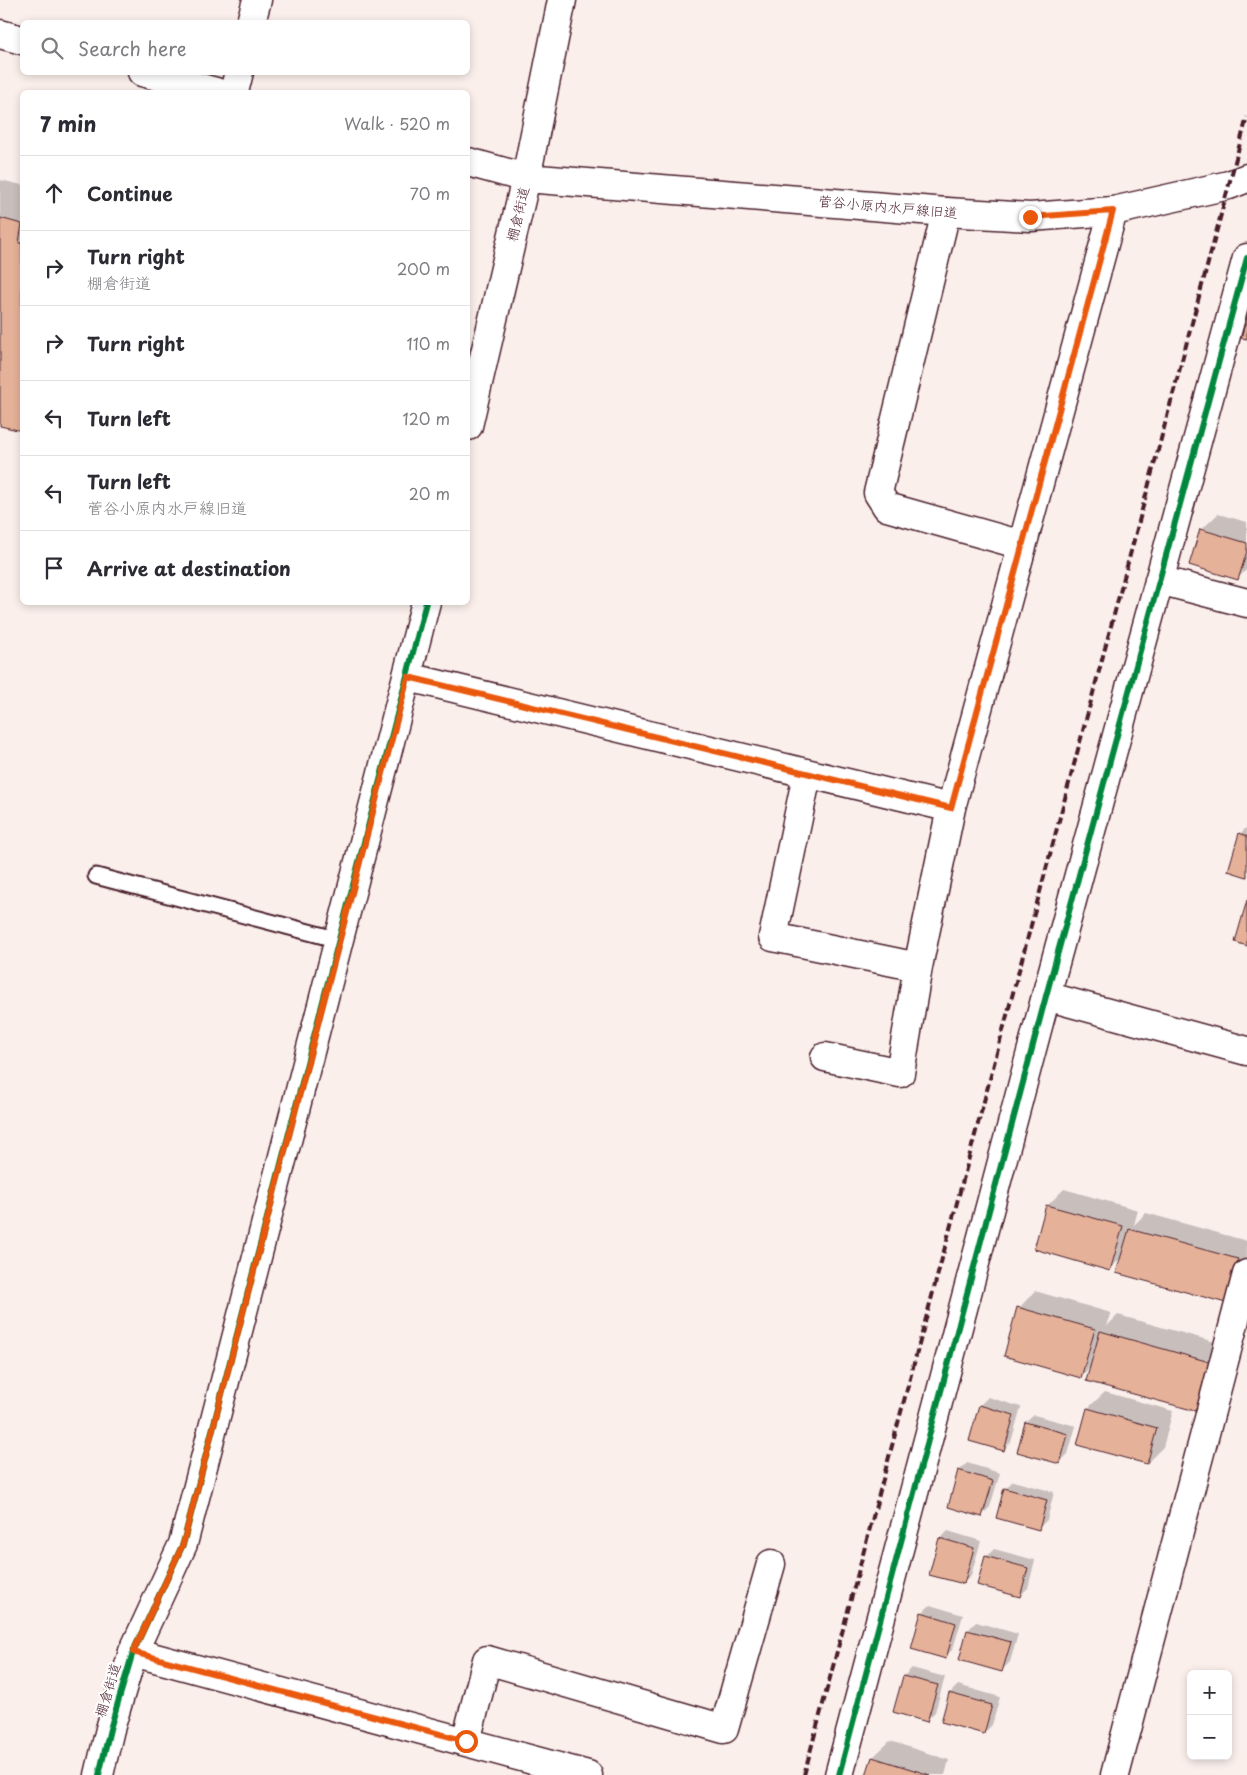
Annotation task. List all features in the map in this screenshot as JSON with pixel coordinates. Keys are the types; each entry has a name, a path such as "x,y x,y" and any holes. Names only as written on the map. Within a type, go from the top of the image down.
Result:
{"street":[{"path":"251,20 256,0"},
{"name":"棚倉街道","path":"470,417 526,178 562,0"},
{"path":"0,34 20,39"},
{"path":"153,75 209,90"},
{"path":"234,90 238,75"},
{"name":"菅谷小原内水戸線旧道","path":"470,163 526,178 1030,217 1113,211 1229,185 1247,178"},
{"path":"825,1058 900,1073 918,967 951,808 1113,211"},
{"path":"946,212 878,493 887,507 1022,545"},
{"path":"839,1775 1046,996 1247,258"},
{"path":"1160,580 1247,603"},
{"name":"棚倉街道","path":"99,1775 110,1729 133,1652 183,1544 425,605"},
{"path":"408,677 678,741 807,775 951,808"},
{"path":"807,775 774,937 918,967"},
{"path":"1046,996 1247,1050"},
{"path":"1115,1775 1247,1274"},
{"path":"466,1741 487,1660 724,1729 771,1564"},
{"path":"133,1652 588,1775"}],"lane":[{"path":"96,876 339,940"}],"building":[{"path":"0,218 20,223 20,431 0,426"},
{"path":"1247,316 1247,339 1241,338"},
{"path":"1200,529 1247,543 1247,551 1238,580 1189,565"},
{"path":"1239,833 1247,836 1247,877 1228,871"},
{"path":"1247,900 1247,946 1235,942"},
{"path":"1046,1205 1123,1226 1110,1271 1034,1249"},
{"path":"1129,1229 1238,1259 1226,1303 1116,1273"},
{"path":"1017,1307 1095,1329 1081,1378 1004,1356"},
{"path":"1100,1331 1213,1363 1199,1412 1086,1381"},
{"path":"979,1405 1014,1415 1004,1451 969,1441"},
{"path":"1087,1408 1157,1428 1147,1464 1077,1445"},
{"path":"1025,1422 1068,1434 1060,1464 1017,1452"},
{"path":"958,1470 993,1481 982,1517 948,1507"},
{"path":"1004,1488 1047,1500 1039,1530 996,1518"},
{"path":"939,1538 974,1548 964,1584 929,1575"},
{"path":"985,1556 1028,1568 1020,1597 977,1585"},
{"path":"921,1612 956,1623 946,1659 911,1649"},
{"path":"967,1630 1011,1642 1002,1672 959,1660"},
{"path":"903,1676 938,1685 927,1722 893,1712"},
{"path":"949,1693 992,1705 984,1734 941,1722"},
{"path":"872,1757 930,1775 866,1775"}],"railway":[{"path":"804,1775 1247,117"}],"cycle path":[{"path":"839,1775 1046,996 1247,258"},
{"path":"99,1775 110,1729 133,1652 183,1544 425,605"}],"route":[{"path":"466,1741 133,1652 183,1544 408,677 688,743 807,775 951,808 1113,211 1030,217"}]}
